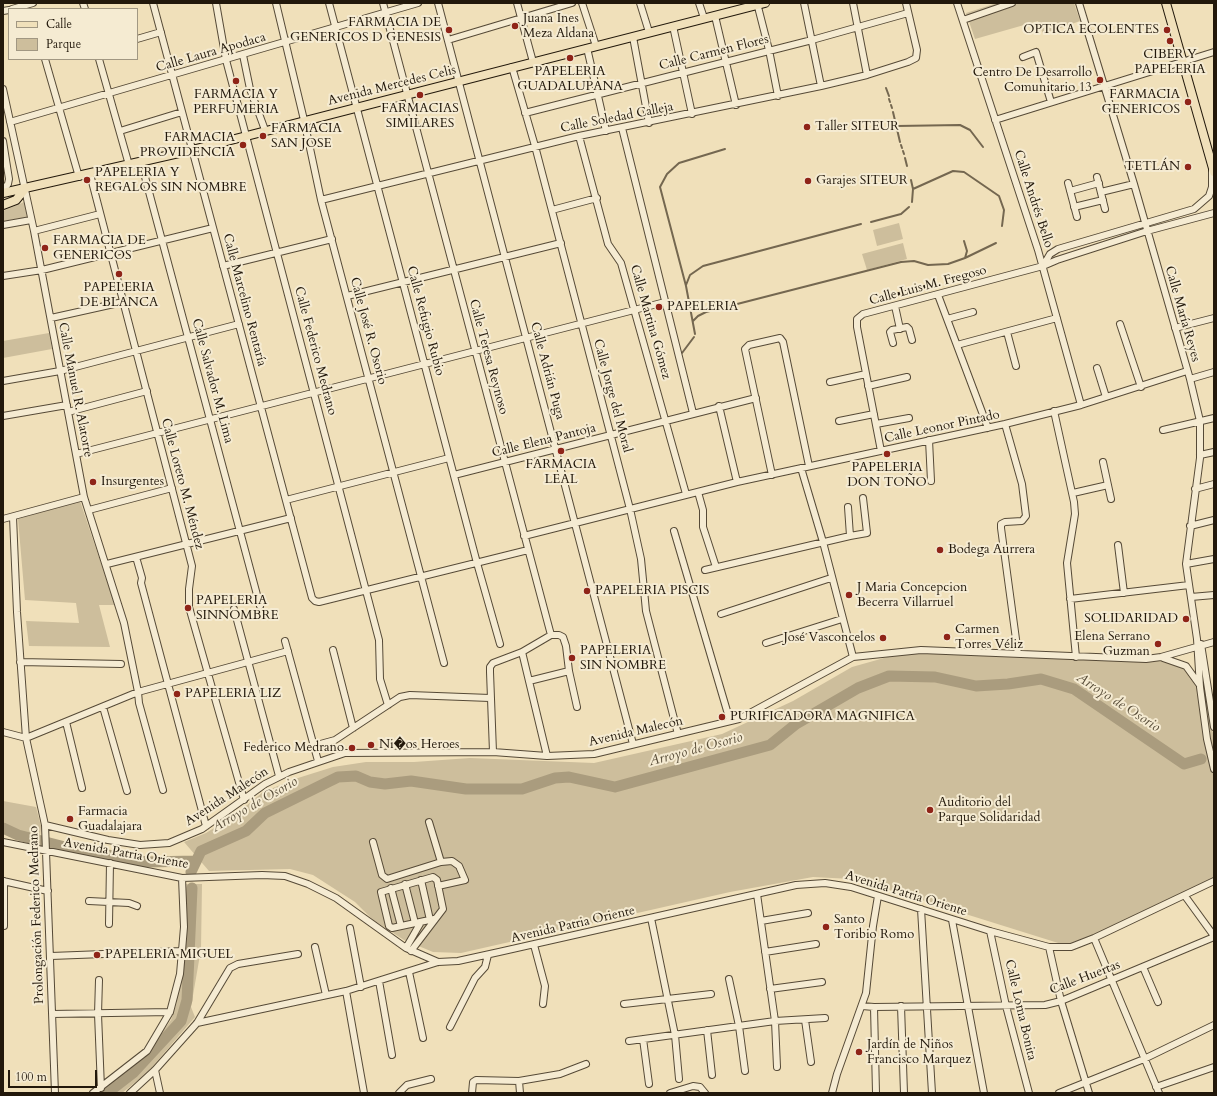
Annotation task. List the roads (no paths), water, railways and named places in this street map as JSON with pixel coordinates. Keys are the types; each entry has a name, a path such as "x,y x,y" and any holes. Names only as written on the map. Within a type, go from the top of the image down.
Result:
{"main road":[{"path":"1166,3 1213,169"},
{"name":"Avenida Mercedes Celis","path":"3,191 25,189 192,150 760,4"},
{"name":"Avenida Mercedes Celis","path":"3,205 16,200 25,189"}],"street":[{"path":"14,8 32,3"},
{"name":"Calle Marcelino Rentaría","path":"153,3 312,598 314,602 366,591"},
{"name":"Calle Federico Medrano","path":"216,3 226,60 379,640 380,679 388,705"},
{"name":"Calle José R. Osorio","path":"276,3 304,120 321,200 444,663"},
{"name":"Calle Refugio Rubio","path":"330,3 335,28 358,107 424,364 500,644"},
{"name":"Calle Teresa Reynoso","path":"383,3 551,635"},
{"name":"Calle Laura Apodaca","path":"10,122 418,3"},
{"name":"Calle Adrián Puga","path":"438,3 634,744"},
{"path":"517,3 533,62"},
{"path":"448,40 572,3"},
{"path":"582,3 596,46"},
{"path":"640,3 649,32"},
{"path":"699,3 704,18"},
{"path":"804,3 821,86"},
{"path":"853,3 867,75"},
{"path":"906,3 908,13"},
{"name":"Calle Andrés Bello","path":"957,3 1043,266 1081,405"},
{"path":"963,20 1012,3"},
{"name":"Calle María Reyes","path":"1079,3 1134,184 1188,371 1200,421 1200,455 1186,564 1197,639 1200,647 1214,727"},
{"path":"760,4 778,96"},
{"name":"Calle Carmen Flores","path":"525,113 812,40 908,13"},
{"name":"Calle Soledad Calleja","path":"321,200 535,146 736,105 867,75 916,58 917,50 908,13"},
{"path":"715,16 736,105"},
{"path":"673,26 692,114"},
{"path":"138,39 161,32"},
{"path":"633,37 649,123"},
{"path":"587,48 606,131"},
{"path":"1023,57 1036,52 1051,102"},
{"path":"995,120 1214,52"},
{"path":"243,55 250,89 265,130"},
{"path":"45,60 79,177"},
{"path":"99,60 129,165"},
{"name":"Calle Jorge del Moral","path":"512,67 561,243 630,509 641,559 646,611 678,734"},
{"name":"Calle Manuel R. Alatorre","path":"3,89 42,270 84,497 107,564 124,623 139,702 163,790"},
{"path":"120,131 182,112"},
{"path":"622,128 693,413"},
{"name":"Calle Martina Gómez","path":"579,136 597,198 608,244 621,263 686,494"},
{"path":"3,141 9,174 8,184 3,191"},
{"name":"Calle Salvador M. Lima","path":"141,162 260,606"},
{"path":"1043,266 1050,254 1058,249 1145,222 1194,209 1203,203 1209,196 1212,187 1213,169"},
{"name":"Calle Loreto M. Méndez","path":"90,174 187,544 192,566 189,589 190,607 244,800"},
{"path":"1070,191 1098,180 1105,209"},
{"path":"1068,183 1077,217"},
{"path":"1101,192 1134,184"},
{"path":"552,210 597,198"},
{"path":"1074,207 1103,200"},
{"path":"34,231 100,214"},
{"name":"Calle Luis M. Fregoso","path":"881,451 856,327 857,319 863,314 1043,266 1057,260 1147,231 1214,214"},
{"path":"3,225 31,220"},
{"path":"3,276 42,270 213,228"},
{"path":"223,266 332,239"},
{"path":"347,296 561,243"},
{"path":"938,295 988,428"},
{"path":"50,318 123,302"},
{"path":"76,454 665,302"},
{"path":"895,306 900,329"},
{"path":"947,319 973,312"},
{"path":"957,345 1057,318"},
{"path":"1175,328 1214,318"},
{"path":"3,381 60,371 239,324"},
{"path":"1120,324 1140,387"},
{"path":"892,343 890,332 900,329 909,329 912,340"},
{"path":"1007,332 1016,366"},
{"path":"772,475 745,349 749,345 780,338 783,342 809,466"},
{"path":"1097,368 1106,397"},
{"name":"Calle Leonor Pintado","path":"524,536 737,482 1005,424 1081,405 1188,371"},
{"path":"1190,379 1214,372"},
{"path":"830,382 866,374"},
{"path":"868,386 907,377"},
{"path":"3,416 68,408 147,391"},
{"name":"Calle Elena Pantoja","path":"454,475 719,406 756,398"},
{"path":"719,406 737,482"},
{"path":"1054,411 1073,494 1075,514 1067,563 1076,657"},
{"path":"840,421 874,414"},
{"path":"876,424 909,418"},
{"path":"1162,430 1214,418"},
{"path":"1005,424 1022,484 1026,516 1022,521 1006,522 1001,524 1018,654"},
{"path":"929,440 931,481"},
{"path":"1200,455 1214,452"},
{"path":"286,500 449,458"},
{"path":"1103,462 1111,499"},
{"path":"801,468 823,542 831,578 853,658"},
{"path":"1195,489 1214,484"},
{"path":"1073,494 1108,485"},
{"path":"88,510 172,488"},
{"path":"698,492 703,510 704,527 716,567"},
{"path":"3,519 13,518 84,497"},
{"path":"705,570 868,533 863,498"},
{"path":"848,507 850,536"},
{"name":"Prolongación Federico Medrano","path":"13,518 20,662 26,738 45,828 51,956 54,1093"},
{"path":"107,564 291,518"},
{"path":"1190,526 1214,520"},
{"path":"674,532 730,721"},
{"path":"1118,545 1124,593"},
{"path":"366,591 528,550"},
{"path":"136,557 142,578 141,583 167,684 206,826"},
{"path":"1186,564 1214,559"},
{"path":"721,614 831,578"},
{"path":"1070,600 1189,585"},
{"path":"1191,597 1214,595"},
{"path":"234,611 279,776"},
{"path":"766,643 842,619"},
{"path":"493,752 490,666 494,663 522,652 551,635 556,634 563,637 577,707"},
{"path":"285,641 318,761"},
{"name":"Avenida Malecón","path":"45,828 140,845 169,843 206,826 265,784 279,776 318,761 352,753 493,752 547,756 594,754 739,718 853,658 921,650 1146,659 1161,657 1214,642"},
{"path":"1200,647 1200,687 1207,739 1214,769"},
{"path":"333,650 353,728"},
{"path":"3,732 26,738 138,692 288,651"},
{"path":"522,652 547,756"},
{"path":"1161,657 1186,666 1200,687"},
{"path":"20,662 121,664"},
{"path":"529,681 569,671"},
{"path":"313,746 335,740 400,697 410,695 490,698"},
{"path":"102,707 128,790"},
{"path":"66,722 82,788"},
{"path":"430,822 441,862"},
{"name":"Avenida Patria Oriente","path":"3,842 46,848 182,878 262,875 284,876 308,884 336,898 408,950 438,962"},
{"path":"374,842 382,875 387,878 449,861 455,863 462,870 465,880 438,886"},
{"path":"109,924 110,863"},
{"path":"408,950 422,935 432,919 443,909 437,880 433,877 382,890 380,894 389,926 392,928 432,919"},
{"path":"92,1093 101,1088 147,1050 170,1012 180,974 184,927 182,878"},
{"path":"421,880 432,919"},
{"path":"4,926 4,881 48,891"},
{"name":"Avenida Patria Oriente","path":"197,1023 346,991 438,962 458,961 488,955 796,886 825,883 851,887 990,932 1049,947 1071,947 1185,896 1214,881"},
{"path":"405,884 418,922 408,950"},
{"path":"391,888 401,926"},
{"path":"757,894 775,1021 777,1067"},
{"path":"832,1093 837,1074 862,1006 868,982 873,926 878,896"},
{"path":"1185,896 1214,937"},
{"path":"89,901 129,903 137,906"},
{"path":"921,910 932,1093"},
{"path":"761,921 808,912"},
{"path":"650,918 675,1035 679,1079"},
{"path":"952,920 984,1093"},
{"path":"350,928 361,987"},
{"path":"415,932 422,935"},
{"name":"Calle Loma Bonita","path":"990,932 1006,1006 1028,1093"},
{"name":"Calle Huertas","path":"862,1006 1045,1005 1061,1001 1214,937"},
{"path":"1094,938 1157,1090 1214,1067"},
{"path":"765,952 816,944"},
{"path":"534,945 545,986 543,1004"},
{"path":"315,947 326,995"},
{"path":"1049,947 1061,1001 1088,1093"},
{"path":"51,956 182,951"},
{"path":"130,1093 155,1070 197,1023 232,966 298,954"},
{"path":"450,1027 475,978 485,967 488,955"},
{"path":"1143,967 1158,1002"},
{"path":"410,972 423,1038"},
{"path":"729,979 739,1026 745,1071"},
{"path":"99,980 98,1014 101,1088"},
{"path":"379,981 392,1055"},
{"path":"770,989 822,982"},
{"path":"346,991 364,1093"},
{"path":"624,1004 711,994"},
{"path":"901,1006 904,1093"},
{"path":"874,1007 876,1093"},
{"path":"52,1014 170,1012"},
{"path":"629,1041 775,1021 825,1018"},
{"path":"805,1020 811,1062"},
{"path":"1059,1093 1144,1059 1214,1026"},
{"path":"707,1030 712,1075"},
{"path":"643,1039 648,1084"},
{"path":"472,1093 473,1082 476,1080 519,1081 560,1074 586,1064"},
{"path":"155,1070 160,1093"},
{"path":"399,1093 407,1085 431,1079"},
{"path":"519,1081 520,1093"},
{"path":"670,1093 693,1086 700,1087 705,1093"}],"waterway":[{"path":"886,88 889,96"},
{"path":"893,112 900,142"},
{"path":"897,126 960,125 970,130 983,147"},
{"path":"695,334 686,286 660,187 667,174 679,163 725,149"},
{"path":"905,158 907,166"},
{"path":"913,189 953,171 964,172 999,196 1004,210 1002,226"},
{"path":"911,180 913,189 912,202"},
{"path":"871,222 901,214 909,207"},
{"path":"686,285 690,275 703,266 861,224"},
{"path":"964,241 967,251 965,258"},
{"path":"693,321 698,316 706,312 901,262 914,261 928,265 948,264 965,258 996,243"},
{"path":"682,353 694,337"},
{"name":"Arroyo de Osorio","path":"191,872 201,851 246,831 265,813 338,777 356,776 370,782 385,784 411,781 466,789 522,789 555,778 569,777 615,787 770,745 796,724 858,688 889,676 935,677 976,686 1008,684 1041,679 1074,689 1184,764 1201,759"},
{"path":"3,828 18,835 69,848 146,862 196,861"},
{"path":"107,1093 133,1073 181,1021 187,1000 192,888"}],"railway":[{"path":"891,296 935,284"}],"place":[{"name":"Juana Ines Meza Aldana","path":"515,26"},
{"name":"FARMACIA DE GENERICOS D GENESIS","path":"449,30"},
{"name":"OPTICA ECOLENTES","path":"1167,30"},
{"name":"CIBER Y PAPELERIA","path":"1170,41"},
{"name":"PAPELERIA GUADALUPANA","path":"570,58"},
{"name":"Centro De Desarrollo Comunitario 13","path":"1100,80"},
{"name":"FARMACIA Y PERFUMERIA","path":"236,81"},
{"name":"FARMACIAS SIMILARES","path":"420,95"},
{"name":"FARMACIA GENERICOS","path":"1188,102"},
{"name":"Taller SITEUR","path":"807,127"},
{"name":"FARMACIA SAN JOSE","path":"263,136"},
{"name":"FARMACIA PROVIDENCIA","path":"243,145"},
{"name":"TETLÁN","path":"1188,167"},
{"name":"PAPELERIA Y REGALOS SIN NOMBRE","path":"87,180"},
{"name":"Garajes SITEUR","path":"808,181"},
{"name":"FARMACIA DE GENERICOS","path":"45,248"},
{"name":"PAPELERIA DE BLANCA","path":"119,274"},
{"name":"PAPELERIA","path":"659,307"},
{"name":"FARMACIA LEAL","path":"561,451"},
{"name":"PAPELERIA DON TOÑO","path":"887,454"},
{"name":"Insurgentes","path":"93,482"},
{"name":"Bodega Aurrera","path":"940,550"},
{"name":"PAPELERIA PISCIS","path":"587,591"},
{"name":"J Maria Concepcion Becerra Villarruel","path":"849,595"},
{"name":"PAPELERIA SINNOMBRE","path":"188,608"},
{"name":"SOLIDARIDAD","path":"1186,619"},
{"name":"Carmen Torres Véliz","path":"947,637"},
{"name":"José Vasconcelos","path":"883,638"},
{"name":"Elena Serrano Guzman","path":"1158,644"},
{"name":"PAPELERIA SIN NOMBRE","path":"572,658"},
{"name":"PAPELERIA LIZ","path":"177,694"},
{"name":"PURIFICADORA MAGNIFICA","path":"722,717"},
{"name":"Ni�os Heroes","path":"371,745"},
{"name":"Federico Medrano","path":"352,748"},
{"name":"Auditorio del Parque Solidaridad","path":"930,810"},
{"name":"Farmacia Guadalajara","path":"70,819"},
{"name":"Santo Toribio Romo","path":"826,927"},
{"name":"PAPELERIA MIGUEL","path":"97,955"},
{"name":"Jardín de Niños Francisco Marquez","path":"859,1052"}]}
